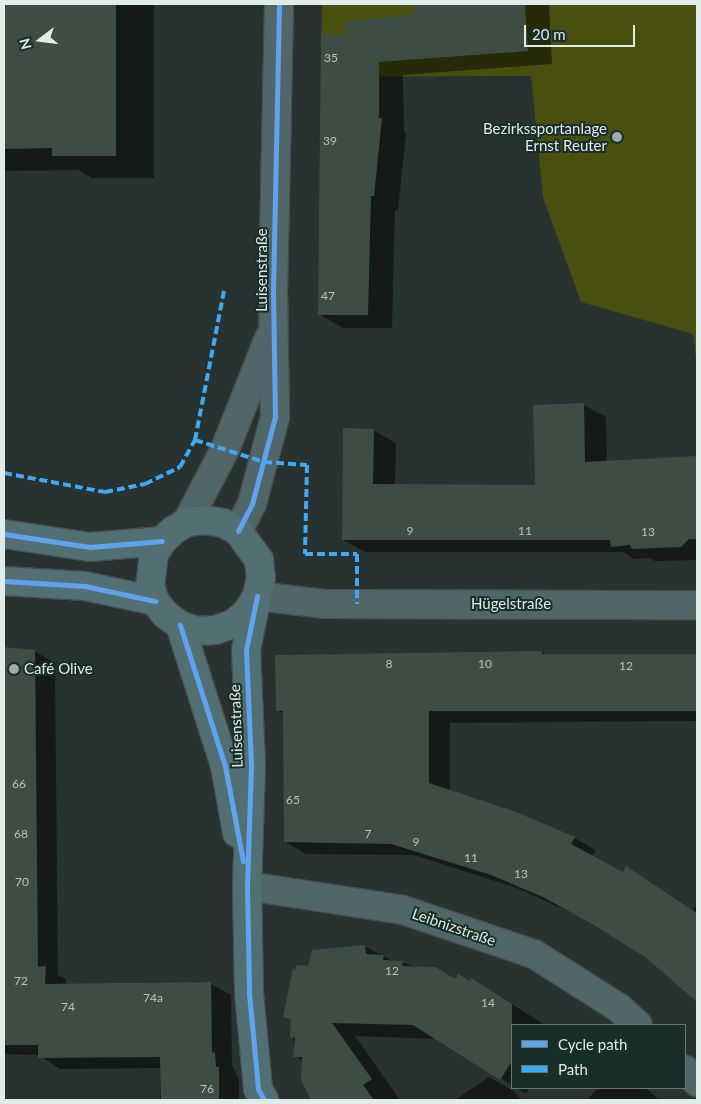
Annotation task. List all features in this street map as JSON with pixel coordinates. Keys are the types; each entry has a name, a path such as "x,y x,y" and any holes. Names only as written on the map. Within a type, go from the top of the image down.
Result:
{"street":[{"name":"Luisenstraße","path":"238,531 252,504 275,418 274,325 279,4"},
{"name":"Luisenstraße","path":"188,522 226,447 274,325"},
{"path":"205,520 223,523 238,531 259,560 257,596 247,612 233,624 216,630 197,631 180,625 165,614 155,601 150,570 162,541 188,522 205,520"},
{"path":"4,534 90,547 162,541"},
{"path":"4,581 85,586 155,601"},
{"name":"Luisenstraße","path":"257,596 246,650 251,766 247,886 249,992 258,1088 264,1100"},
{"name":"Hügelstraße","path":"257,596 324,604 697,605"},
{"name":"Luisenstraße","path":"180,625 225,766 247,886"},
{"name":"Leibnizstraße","path":"247,886 403,910 534,954 619,1008 637,1024"},
{"path":"686,1071 697,1082"}],"green space":[{"name":"Bezirkssportanlage Ernst Reuter","path":"322,4 697,4 697,368 693,334 581,302 543,197 531,76 321,77"}],"building":[{"path":"4,4 116,4 116,156 52,156 52,148 4,149"},
{"path":"414,4 525,4 528,51 379,62 379,118 382,118 374,196 371,196 368,315 318,315 321,34 345,35 345,22 415,14"},
{"path":"584,403 585,462 697,456 697,539 689,539 681,547 632,549 630,545 611,547 610,540 342,540 343,428 374,429 373,484 535,485 533,405"},
{"path":"4,647 35,650 38,967 46,966 45,984 211,982 212,1052 215,1053 216,1067 219,1067 219,1100 161,1100 160,1057 38,1058 38,1045 4,1045"},
{"path":"542,651 542,654 697,654 697,711 429,711 429,783 516,812 575,837 571,844 623,872 626,866 697,913 697,1002 645,957 592,924 543,897 491,875 391,844 284,842 283,711 276,711 275,655"},
{"path":"365,945 366,954 384,955 383,960 403,961 402,966 435,967 455,979 458,974 470,981 471,978 512,1004 511,1063 500,1080 413,1025 332,1023 372,1079 363,1085 374,1100 311,1100 301,1080 302,1057 293,1057 295,1038 290,1037 291,1019 283,1017 293,968 295,970 297,965 308,966 312,950"}],"marked path":[{"path":"195,440 224,291"},
{"path":"4,473 105,492 145,484 180,467 195,440 264,462 307,465 305,554 357,554 357,604"}],"cycle path":[{"path":"238,531 252,504 275,417 273,292 279,4"},
{"path":"4,534 90,547 162,541"},
{"path":"4,581 85,586 155,601"},
{"path":"257,596 246,650 251,766 247,886 249,993 258,1089 264,1100"},
{"path":"180,625 225,766 243,861"}],"place":[{"name":"Bezirkssportanlage Ernst Reuter","path":"617,137"},
{"name":"Café Olive","path":"14,669"}]}
